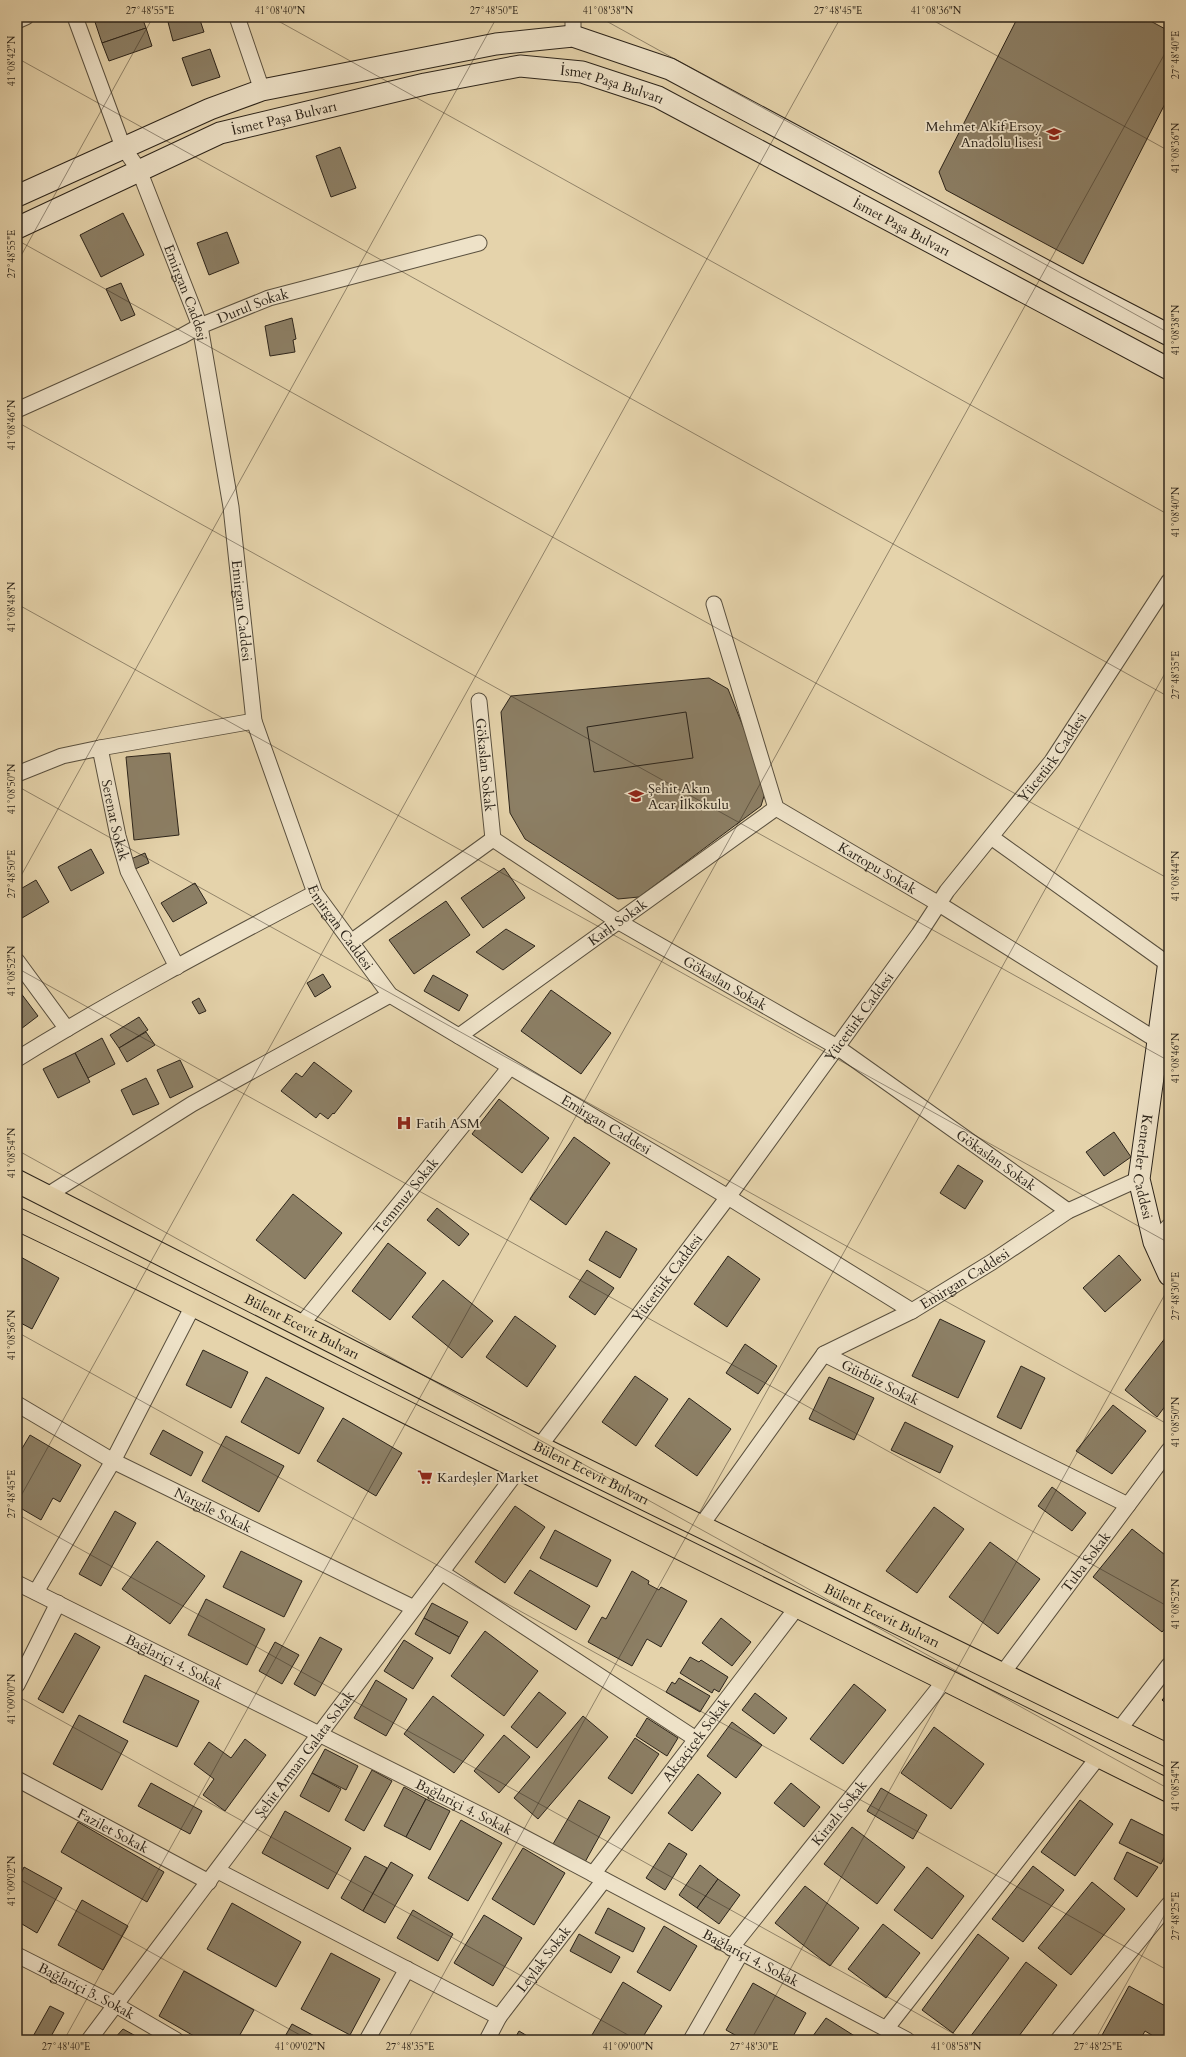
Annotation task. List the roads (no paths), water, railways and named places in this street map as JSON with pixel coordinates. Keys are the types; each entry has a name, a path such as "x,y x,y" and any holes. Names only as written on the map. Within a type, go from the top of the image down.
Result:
{"main road":[{"name":"Bülent Ecevit Bulvarı","path":"17,1181 539,1447 1169,1756"},
{"name":"Bülent Ecevit Bulvarı","path":"17,1219 194,1304 520,1469 946,1679 1169,1791"}],"street":[{"path":"17,21 26,17"},
{"name":"Emirgan Caddesi","path":"75,17 124,147 139,170 200,326 231,507 254,721 315,892 390,995 728,1197 912,1311 1068,1211 1139,1179"},
{"path":"237,17 262,90"},
{"name":"İsmet Paşa Bulvarı","path":"17,196 210,109 262,90 496,44 573,26 670,69 1060,279 1169,335"},
{"name":"İsmet Paşa Bulvarı","path":"17,228 220,133 425,84 520,66 582,72 658,97 1169,369"},
{"name":"Durul Sokak","path":"17,410 182,336 200,326 270,298 479,243"},
{"name":"Yücetürk Caddesi","path":"539,1447 728,1197 939,904 1052,761 1166,590"},
{"path":"714,604 776,808"},
{"name":"Gökaslan Sokak","path":"479,701 493,839 619,922 837,1047 1068,1211"},
{"path":"17,774 62,756 254,721"},
{"name":"Serenat Sokak","path":"100,748 118,836 128,871 177,967"},
{"name":"Kartopu Sokak","path":"776,808 939,904 1158,1041"},
{"name":"Karlı Sokak","path":"459,1036 776,808"},
{"path":"991,837 1169,963"},
{"path":"351,942 493,839"},
{"path":"17,1059 66,1029 315,892"},
{"path":"17,961 66,1029"},
{"name":"Kenterler Caddesi","path":"1169,963 1139,1179 1154,1242 1169,1275"},
{"path":"46,1196 192,1104 390,995"},
{"name":"Temmuz Sokak","path":"301,1325 510,1067"},
{"path":"1154,1242 1169,1226"},
{"path":"36,1592 113,1461 194,1304"},
{"path":"824,1354 912,1311"},
{"name":"Gürbüz Sokak","path":"700,1527 824,1354 1128,1505"},
{"name":"Nargile Sokak","path":"17,1404 113,1461 414,1608"},
{"name":"Tuba Sokak","path":"1002,1674 1169,1450"},
{"name":"Şehit Arman Galata Sokak","path":"89,2040 321,1735 414,1608 520,1469"},
{"path":"441,1572 696,1739"},
{"name":"Bağlariçi 4. Sokak","path":"17,1583 493,1821 896,2036"},
{"path":"17,1685 58,1603"},
{"name":"Akçaçiçek Sokak","path":"598,1877 696,1739 798,1606"},
{"path":"1118,1732 1169,1665"},
{"name":"Kirazlı Sokak","path":"691,2040 736,1950 946,1679"},
{"path":"896,2036 1099,1756"},
{"name":"Fazilet Sokak","path":"17,1779 213,1876 407,1969 499,2017"},
{"name":"Leylak Sokak","path":"487,2040 499,2017 598,1877"},
{"path":"1058,2040 1169,1904"},
{"name":"Bağlariçi 3. Sokak","path":"17,1955 116,2005 176,2040"},
{"path":"367,2040 407,1969"}],"place":[{"name":"Mehmet Akif Ersoy Anadolu lisesi","path":"1054,134"},
{"name":"Şehit Akın Acar İlkokulu","path":"636,796"},
{"name":"Fatih ASM","path":"404,1123"},
{"name":"Kardeşler Market","path":"425,1477"}]}
